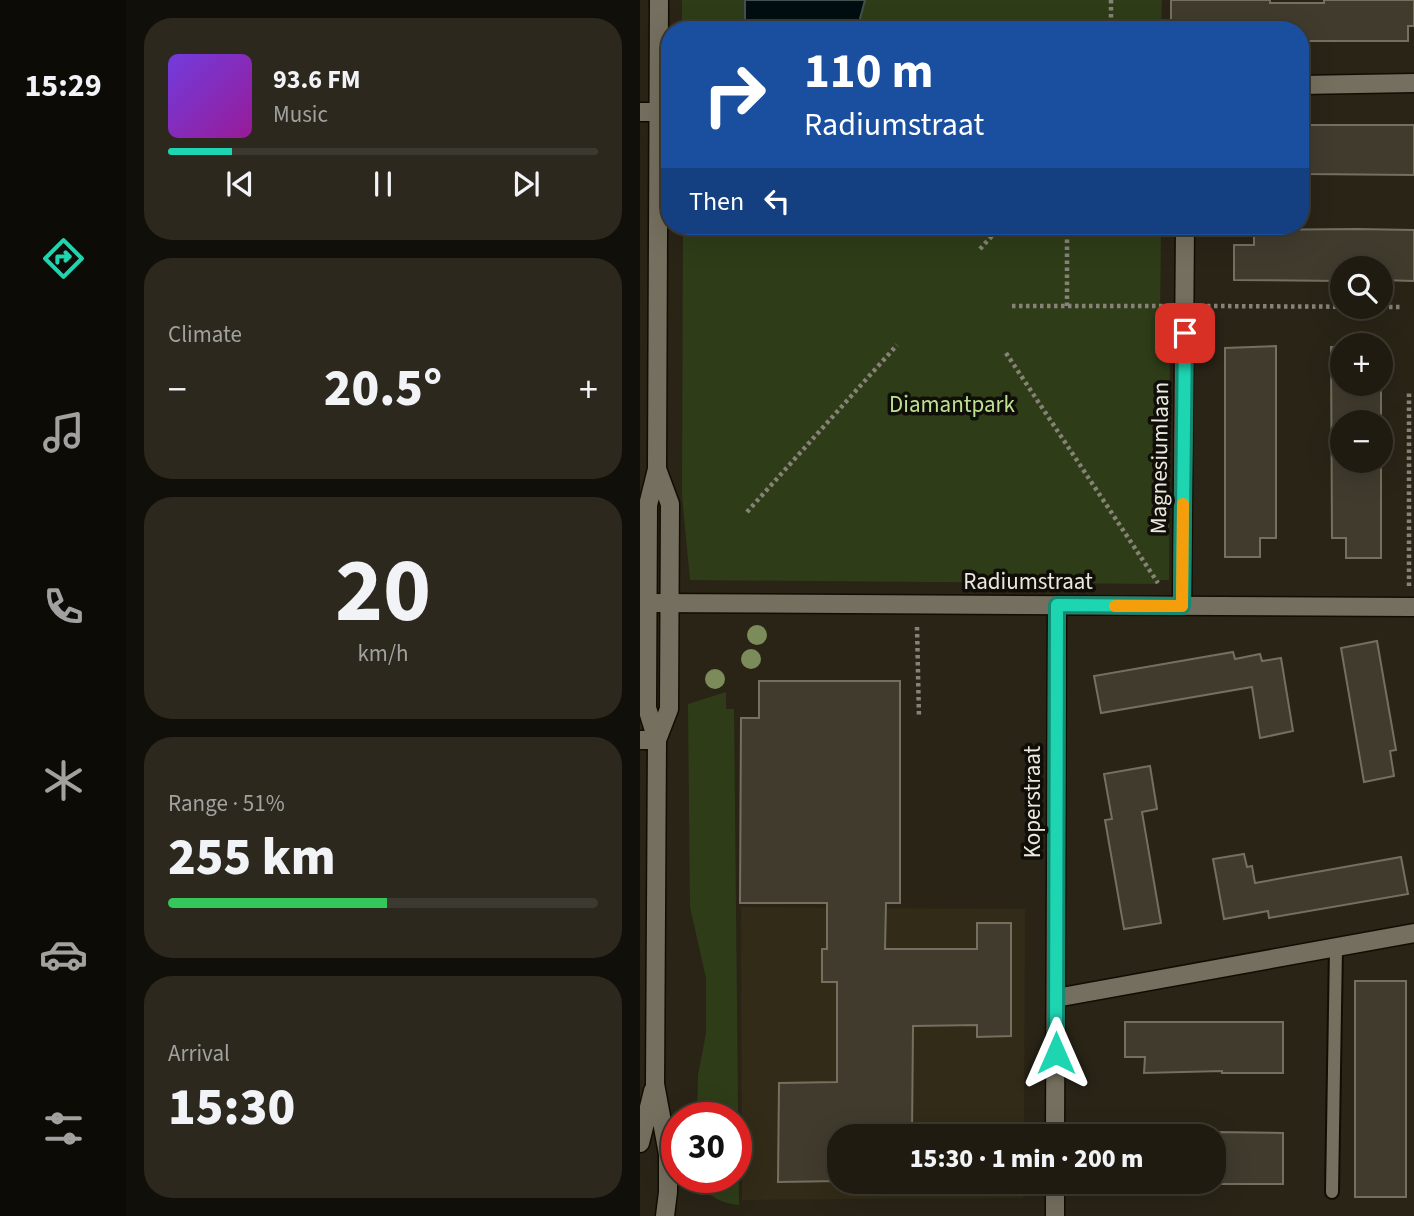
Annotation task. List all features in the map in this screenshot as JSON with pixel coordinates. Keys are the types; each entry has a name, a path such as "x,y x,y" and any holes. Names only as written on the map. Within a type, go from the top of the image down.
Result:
{"street":[{"path":"659,0 657,468 648,505 647,991 655,1084 668,1154 665,1216"},
{"path":"1309,85 1414,83"},
{"path":"640,112 659,112"},
{"name":"Magnesiumlaan","path":"1182,606 1185,235"},
{"path":"648,740 669,709 670,504 657,468"},
{"name":"Radiumstraat","path":"647,603 1411,607"},
{"name":"Koperstraat","path":"1055,1124 1057,605"},
{"path":"1056,998 1414,933"},
{"path":"640,1143 655,1084"},
{"path":"1055,1194 1055,1216"}],"lane":[{"path":"1332,1192 1335,948"}],"path":[{"path":"1111,0 1111,21"},
{"path":"980,250 992,235"},
{"path":"1067,235 1067,306"},
{"path":"1013,306 1402,307"},
{"path":"747,512 897,345"},
{"path":"1006,353 1159,584 1182,606"},
{"path":"1409,391 1411,607"},
{"path":"916,605 919,718"}],"shaded area":[{"path":"745,0 865,0 859,21 745,21"},
{"path":"741,907 1025,909 1024,1124 827,1124 827,1194 1023,1194 1023,1198 742,1200 742,1193 752,1193 752,1102 742,1102"}],"green space":[{"path":"682,0 1162,0 1161,21 682,21"},
{"name":"Diamantpark","path":"683,235 1161,235 1160,324 1170,328 1169,580 1159,580 1159,584 690,580 682,496"},
{"path":"726,692 726,709 734,709 738,1102 697,1102 698,1075 706,1033 706,978 690,907 688,704"},
{"path":"708,1193 739,1193 739,1205 726,1202"}],"building":[{"path":"1171,0 1324,3 1324,0 1414,0 1414,26 1408,26 1408,41 1309,41 1309,21 1171,21"},
{"path":"1309,125 1414,125 1414,175 1309,174"},
{"path":"1309,229 1414,230 1414,281 1393,280 1393,256 1330,256 1330,281 1234,280 1234,245 1254,245 1254,235 1309,235"},
{"path":"1276,346 1276,538 1260,538 1260,557 1225,557 1225,348"},
{"path":"1331,396 1381,396 1381,410 1331,410"},
{"path":"1332,473 1381,473 1381,558 1346,558 1346,538 1332,538"},
{"path":"1377,641 1396,750 1390,751 1394,776 1364,782 1341,648"},
{"path":"1233,652 1235,659 1260,654 1262,661 1281,658 1293,731 1260,738 1252,687 1101,713 1094,676"},
{"path":"759,681 900,681 900,903 886,903 885,949 977,949 977,923 1011,923 1011,1036 977,1037 977,1025 913,1026 912,1124 827,1124 827,1181 778,1182 779,1083 837,1082 837,982 822,982 822,949 827,949 827,903 740,903 741,718 759,718"},
{"path":"1150,766 1157,809 1142,812 1161,923 1124,929 1105,820 1112,819 1104,774"},
{"path":"1244,854 1247,867 1252,866 1255,883 1401,857 1408,894 1269,918 1268,911 1224,919 1213,859"},
{"path":"1355,981 1406,981 1406,1197 1355,1197"},
{"path":"1125,1022 1283,1022 1283,1073 1144,1073 1145,1057 1125,1057"},
{"path":"1226,1132 1283,1133 1283,1184 1226,1184"}],"slow traffic":[{"path":"1115,606 1182,606 1183,504"}],"route":[{"path":"1056,1053 1057,605 1182,606 1185,333"}]}
